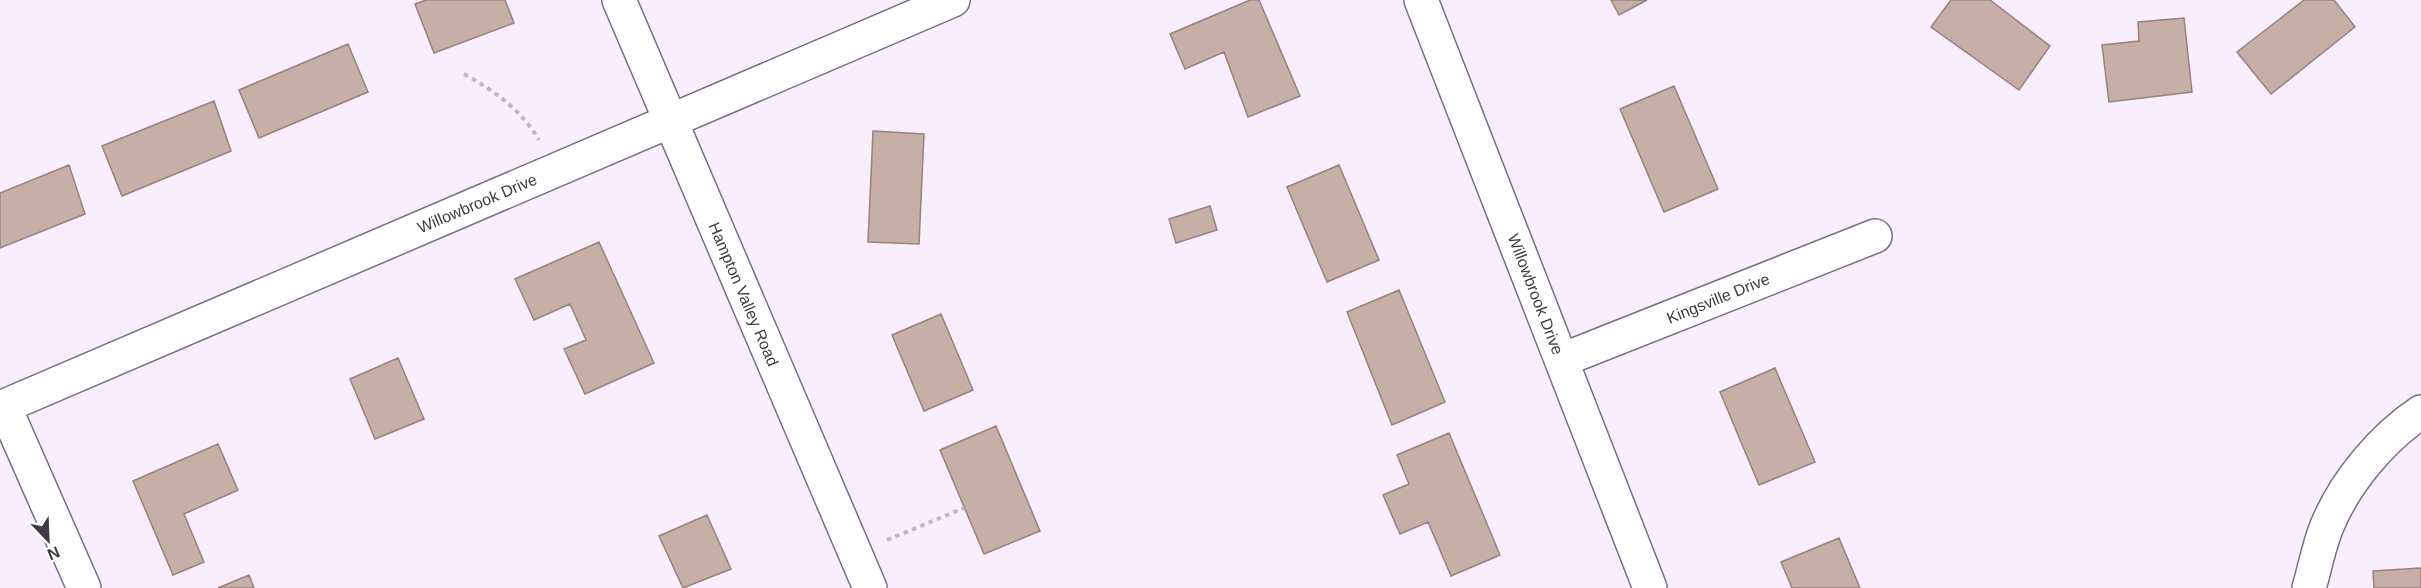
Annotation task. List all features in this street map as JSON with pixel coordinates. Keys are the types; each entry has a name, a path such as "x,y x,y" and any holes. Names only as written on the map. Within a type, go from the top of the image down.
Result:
{"street":[{"name":"Hampton Valley Road","path":"619,0 870,588"},
{"name":"Willowbrook Drive","path":"2,407 953,0"},
{"name":"Willowbrook Drive","path":"1421,0 1650,588"},
{"name":"Kingsville Drive","path":"1562,360 1875,236"},
{"path":"2,407 84,588"},
{"path":"2309,588 2327,525 2359,471 2408,421 2421,412"}],"path":[{"path":"464,74 496,91 530,124 556,169"},
{"path":"855,553 964,508"}],"building":[{"path":"426,0 505,0 514,23 434,53 415,4"},
{"path":"1250,0 1259,0 1300,96 1248,117 1224,52 1185,69 1170,34"},
{"path":"1611,0 1647,0 1619,15"},
{"path":"1951,0 1990,0 2050,46 2019,90 1931,27"},
{"path":"2304,0 2334,0 2355,27 2271,94 2237,52"},
{"path":"2184,18 2192,92 2109,102 2102,45 2139,41 2138,22"},
{"path":"348,44 368,92 259,138 239,90"},
{"path":"1674,86 1718,189 1664,212 1620,109"},
{"path":"214,101 231,151 122,196 102,146"},
{"path":"873,131 924,134 919,244 868,242"},
{"path":"69,165 85,214 0,248 0,193"},
{"path":"1339,165 1379,260 1327,282 1287,187"},
{"path":"1210,206 1217,230 1176,243 1169,219"},
{"path":"599,242 654,363 585,394 564,349 586,340 570,304 534,320 515,279"},
{"path":"1399,290 1445,402 1392,425 1347,312"},
{"path":"941,314 973,390 924,411 892,335"},
{"path":"398,358 424,419 375,439 350,379"},
{"path":"1775,368 1815,462 1759,485 1720,392"},
{"path":"996,426 1040,531 984,554 940,450"},
{"path":"1449,433 1500,555 1451,576 1428,522 1400,534 1383,495 1409,484 1397,455"},
{"path":"218,444 238,490 184,514 204,562 173,575 133,481"},
{"path":"707,515 731,569 683,588 659,536"},
{"path":"1839,538 1860,588 1792,588 1781,562"},
{"path":"2421,568 2421,588 2374,588 2373,571"},
{"path":"249,575 254,588 218,588"}]}
